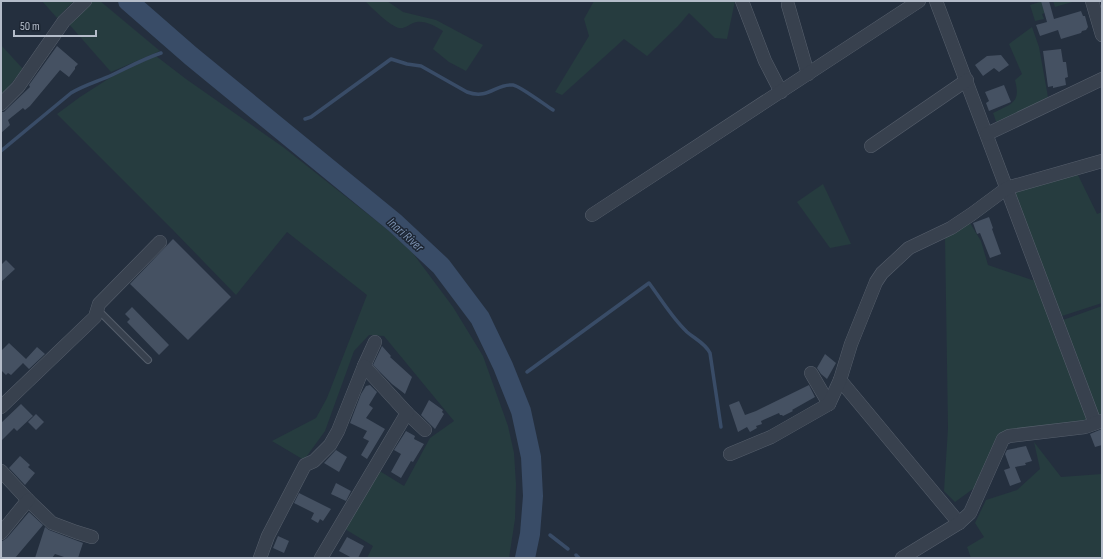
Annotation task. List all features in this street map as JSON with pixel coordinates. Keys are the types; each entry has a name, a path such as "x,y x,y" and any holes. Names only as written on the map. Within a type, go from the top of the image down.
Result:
{"street":[{"path":"1,104 18,87 64,21 85,1"},
{"path":"742,1 765,61 781,92"},
{"path":"592,215 918,1"},
{"path":"902,558 959,523 970,513 1002,439 1009,436 1085,427 1098,422 936,1"},
{"path":"1092,1 1102,35"},
{"path":"788,5 808,74"},
{"path":"987,134 1102,79"},
{"path":"871,146 967,80"},
{"path":"730,454 771,437 829,404 840,380 851,344 876,282 882,273 909,248 951,228 1007,188 1102,161"},
{"path":"1,407 95,317 99,304 160,242"},
{"path":"260,558 268,536 305,465 314,461 330,445 338,431 375,342"},
{"path":"364,366 407,413 425,430"},
{"path":"811,373 829,404"},
{"path":"840,380 959,523"},
{"path":"321,558 407,413"},
{"path":"1,471 52,523 92,537"},
{"path":"1,533 28,500"}],"lane":[{"path":"98,310 148,360"}],"green space":[{"path":"42,1 74,1 57,18"},
{"path":"91,1 100,1 160,51 111,72 68,23"},
{"path":"365,1 387,1 403,12 436,20 483,45 466,71 449,62 433,49 443,31 424,22 415,23 404,28 395,27"},
{"path":"594,1 735,1 727,39 715,38 689,13 678,26 647,56 624,39 562,95 555,92 589,36 584,19"},
{"path":"1043,1 1047,12 1042,14 1044,19 1035,21 1030,5"},
{"path":"1053,1 1076,1 1055,7"},
{"path":"1032,27 1039,47 1048,97 997,124 993,113 1010,104 1016,98 1017,88 1015,80 1022,74 1009,44"},
{"path":"1,45 23,69 1,96"},
{"path":"156,56 186,79 283,147 388,230 412,252 453,307 483,356 508,426 514,453 516,484 515,519 509,558 367,558 373,546 345,529 378,470 404,486 430,438 454,421 384,336 369,335 354,351 325,431 304,460 272,441 316,418 327,398 367,295 287,232 236,295 57,114 122,70"},
{"path":"1077,173 1097,214 1102,212 1102,303 1062,316 1014,197 1017,191"},
{"path":"823,184 851,244 830,248 797,202"},
{"path":"970,223 981,241 988,265 1032,280 1037,280 1088,418 1084,424 1010,432 977,486 955,502 944,491 948,428 945,236"},
{"path":"1102,306 1102,415 1097,415 1060,321"},
{"path":"1034,442 1061,477 1102,474 1102,558 971,558 967,547 984,537 975,523 986,500 1017,490 1040,469"}],"building":[{"path":"1041,1 1049,1 1054,19 1081,11 1083,16 1085,16 1088,27 1081,33 1061,39 1058,30 1040,36 1036,25 1047,22"},
{"path":"57,46 78,64 75,69 69,77 60,70 30,106 25,110 23,108 8,120 10,125 1,133 1,112 4,112 30,87 29,85"},
{"path":"1061,49 1063,62 1066,62 1068,77 1065,78 1066,85 1053,88 1053,86 1048,87 1043,51"},
{"path":"1001,55 1009,65 999,72 994,68 983,76 975,65 987,56"},
{"path":"1004,85 1011,102 989,111 986,103 989,101 985,92"},
{"path":"989,217 1001,254 990,258 980,233 977,234 973,223"},
{"path":"173,239 231,297 188,340 130,284"},
{"path":"6,260 15,269 1,282 1,265"},
{"path":"132,307 169,345 159,355 127,322 130,319 125,314"},
{"path":"9,343 26,359 37,347 45,354 29,369 23,363 11,375 8,373 6,375 1,370 1,351"},
{"path":"382,346 391,356 390,357 412,377 405,394 392,384 373,365"},
{"path":"825,354 836,363 827,379 817,368"},
{"path":"370,385 377,392 369,405 373,408 366,418 385,429 367,459 361,455 369,441 363,438 367,431 350,423 361,394 366,386"},
{"path":"809,385 815,397 783,416 779,413 761,421 762,424 756,426 757,428 750,432 747,427 738,432 729,405 739,401 745,415"},
{"path":"429,400 443,410 442,412 444,414 435,429 421,415"},
{"path":"21,404 33,416 17,431 14,428 1,441 1,423"},
{"path":"36,414 44,422 36,430 28,422"},
{"path":"1102,429 1102,445 1095,447 1090,434"},
{"path":"406,431 415,436 414,439 424,444 413,462 411,461 401,478 391,472 401,454 394,450"},
{"path":"1026,446 1032,461 1025,463 1026,465 1015,467 1021,482 1010,486 1004,470 1010,468 1005,454 1007,450"},
{"path":"336,450 347,457 339,472 324,463"},
{"path":"20,456 30,465 28,467 35,473 25,485 9,468"},
{"path":"336,483 351,491 346,501 331,494"},
{"path":"299,493 331,509 323,521 320,519 318,523 311,519 314,513 294,503"},
{"path":"29,512 43,525 15,558 1,558 1,542 7,538"},
{"path":"45,527 49,530 83,543 78,558 67,558 55,554 52,558 35,558"},
{"path":"278,536 289,541 284,553 273,548"},
{"path":"347,537 364,546 358,558 352,558 339,551"}],"waterway":[{"name":"Inari River","path":"128,1 191,56 395,223 441,266 480,318 503,366 521,411 531,457 533,496 530,534 525,558"},
{"path":"1,151 71,93 142,60 161,53"},
{"path":"305,119 311,117 391,59 407,64 421,66 467,92 475,94 487,93 502,86 513,85 527,92 553,110"},
{"path":"527,372 649,283 676,321 687,332 700,341 710,353 721,427"},
{"path":"550,535 568,549"},
{"path":"576,555 579,558"}]}
